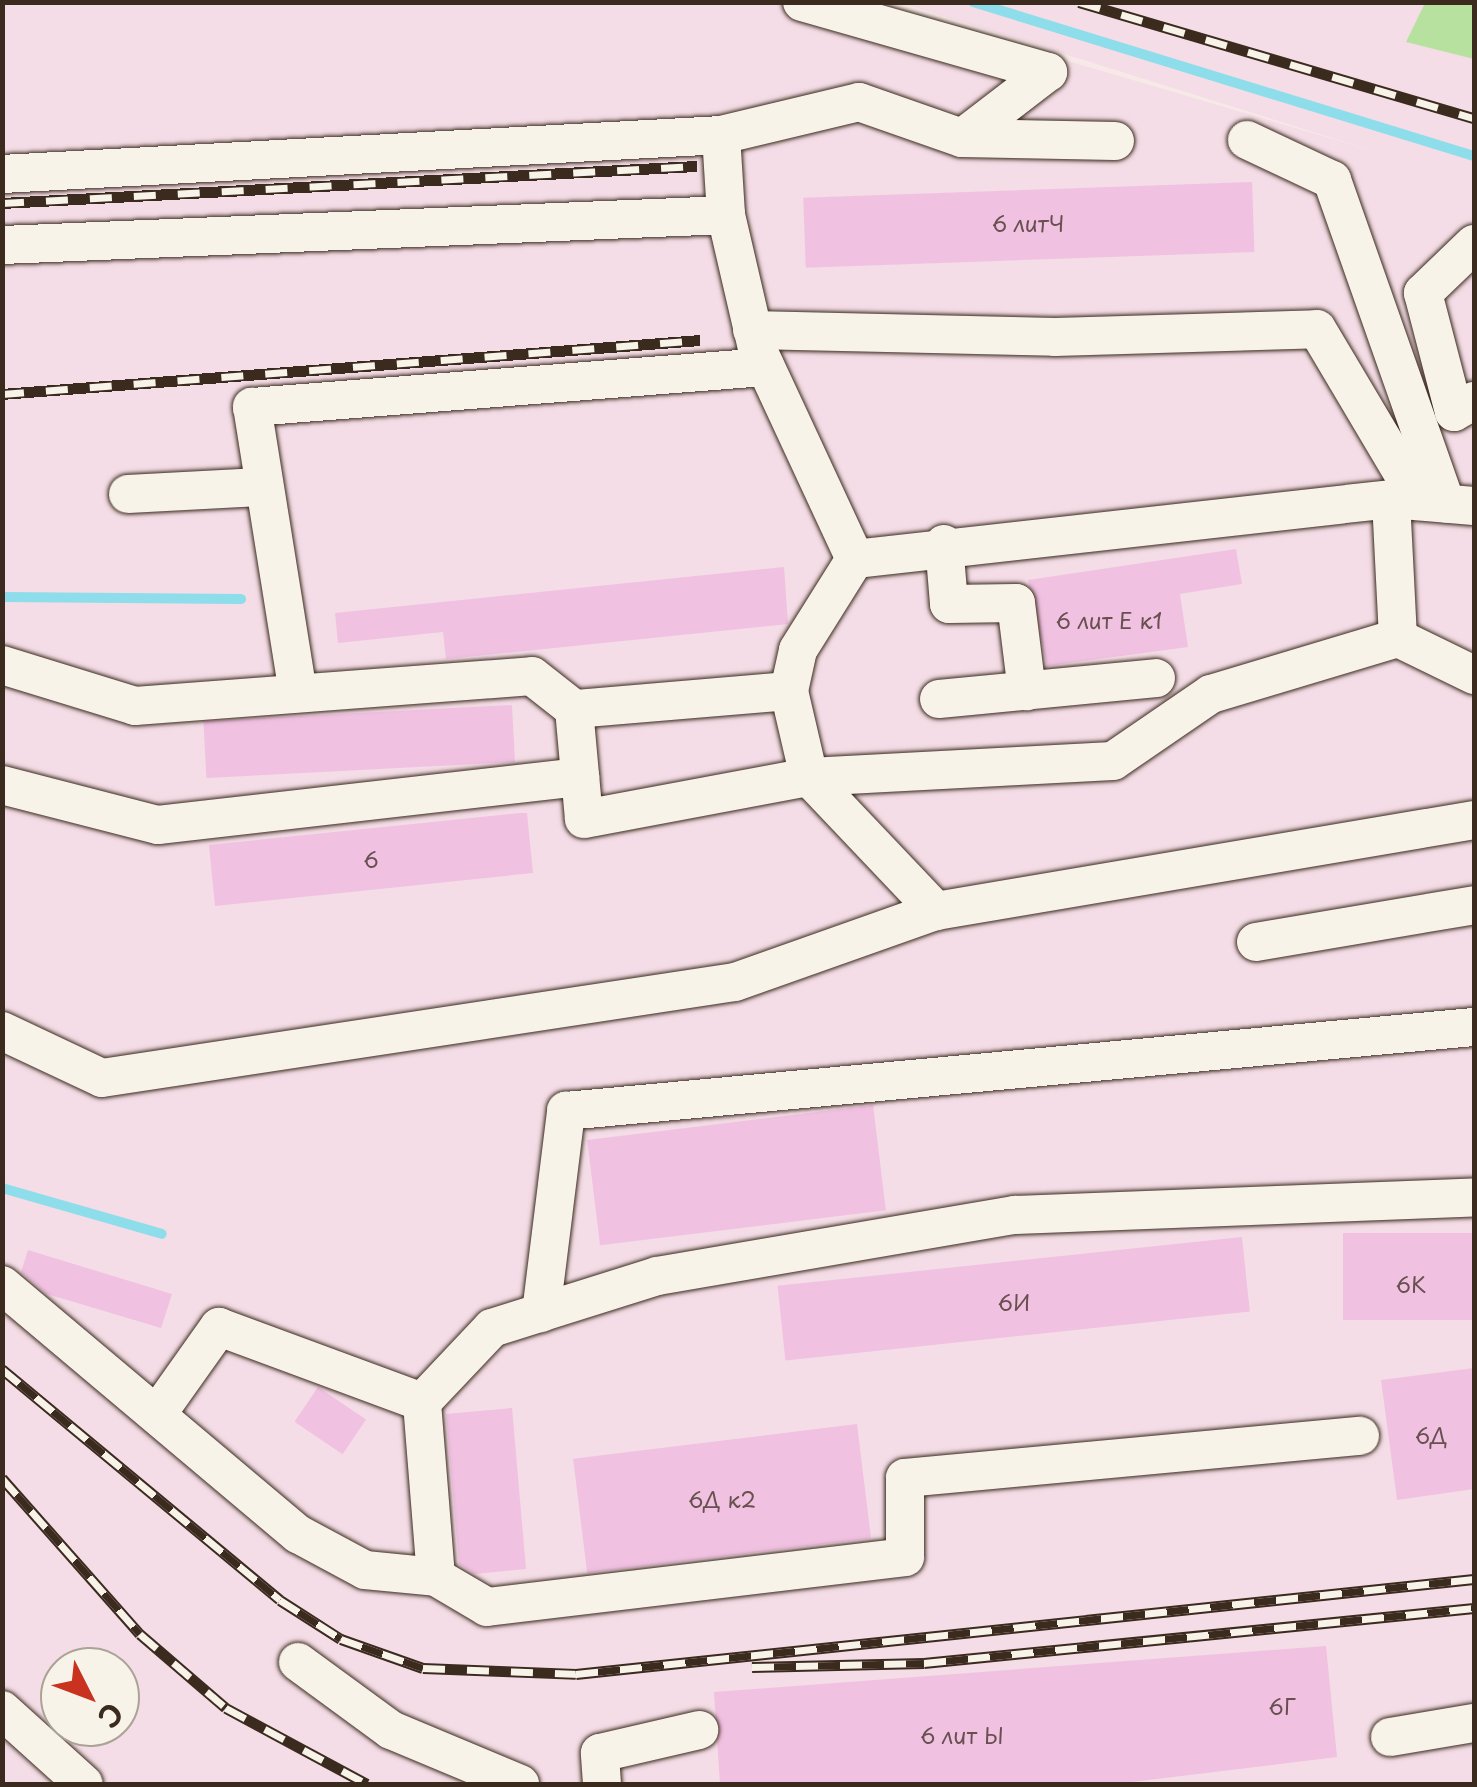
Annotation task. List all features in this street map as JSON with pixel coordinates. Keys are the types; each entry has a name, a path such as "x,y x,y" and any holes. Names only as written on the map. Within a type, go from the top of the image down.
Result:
{"lane":[{"path":"802,2 1048,72 962,138"},
{"path":"2,174 721,135 859,102 962,138 1115,141"},
{"path":"721,135 726,215 752,330 765,367 855,559"},
{"path":"1247,140 1332,180 1433,502 1398,638"},
{"path":"2,245 726,215"},
{"path":"1468,409 1423,293 1474,244"},
{"path":"752,330 1055,338 1317,330 1433,502"},
{"path":"298,694 260,487 252,407 765,367"},
{"path":"128,494 260,487"},
{"path":"936,911 809,777 790,691 798,650 855,559 944,544 1433,502"},
{"path":"944,544 949,604 1016,602 1027,691"},
{"path":"574,709 584,819 809,777 1113,761 1210,694 1398,638 1474,674"},
{"path":"2,665 135,706 532,676 574,709 790,691"},
{"path":"939,699 1156,678"},
{"path":"2,785 158,825 580,777"},
{"path":"2,1031 102,1078 735,982 936,911 1474,820"},
{"path":"1256,942 1474,906"},
{"path":"541,1313 566,1110 1474,1027"},
{"path":"436,1577 422,1402 492,1328 657,1276 1015,1215 1474,1197"},
{"path":"2,1285 160,1410 298,1534 366,1570 436,1577 487,1608 905,1557 904,1478 1360,1436"},
{"path":"160,1410 219,1327 422,1402"},
{"path":"298,1662 391,1730 520,1784"},
{"path":"2,1710 84,1784"},
{"path":"1390,1737 1474,1723"},
{"path":"602,1784 600,1752 699,1730"}],"shaded area":[{"path":"3,3 871,3 1377,152 902,3 1474,4 1474,1784 3,1784"}],"green space":[{"path":"1425,3 1474,3 1474,59 1406,42"}],"building":[{"path":"1252,182 1254,252 806,268 803,198"},
{"path":"1236,549 1242,584 1180,594 1188,647 1047,666 1028,580"},
{"path":"784,567 788,624 446,659 443,632 338,643 335,613"},
{"path":"512,705 515,762 206,778 203,721"},
{"path":"527,813 533,873 215,906 209,845"},
{"path":"873,1105 886,1210 600,1245 587,1140"},
{"path":"1343,1233 1474,1233 1474,1320 1343,1320"},
{"path":"1242,1237 1250,1312 785,1360 778,1286"},
{"path":"28,1250 172,1294 161,1328 47,1294 21,1272"},
{"path":"1474,1368 1474,1489 1397,1500 1381,1380"},
{"path":"318,1387 366,1419 343,1454 295,1422"},
{"path":"512,1408 526,1569 475,1574 459,1564 446,1414"},
{"path":"857,1424 871,1538 587,1573 573,1459"},
{"path":"1326,1646 1337,1757 1116,1784 720,1784 714,1692"}],"waterway":[{"path":"973,2 1474,156"},
{"path":"2,597 241,599"},
{"path":"2,1188 162,1234"}],"railway":[{"path":"1079,2 1474,118"},
{"path":"2,203 697,166"},
{"path":"2,394 700,340"},
{"path":"2,1369 280,1600 341,1639 423,1668 576,1674 1474,1579"},
{"path":"2,1478 140,1634 226,1708 367,1784"},
{"path":"752,1667 924,1663 1474,1608"}]}
